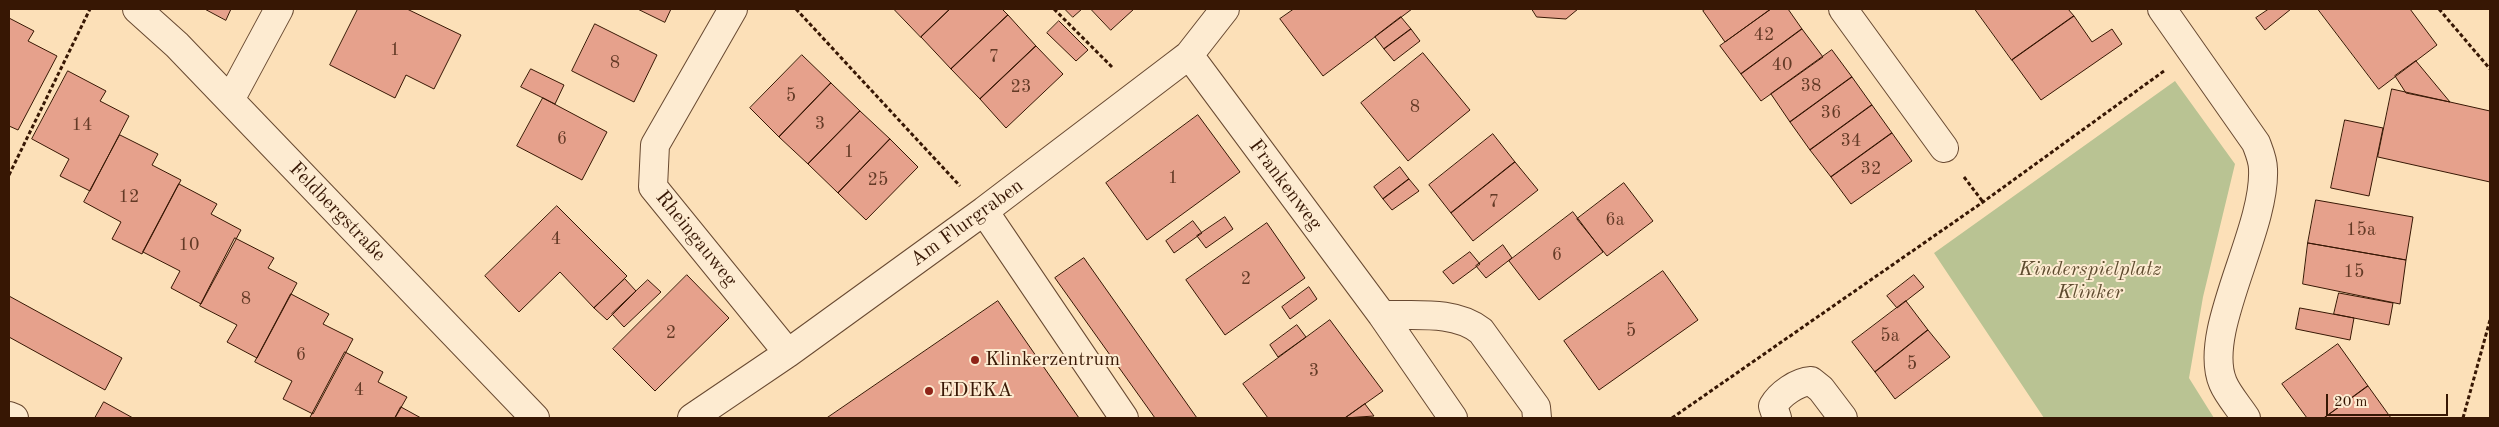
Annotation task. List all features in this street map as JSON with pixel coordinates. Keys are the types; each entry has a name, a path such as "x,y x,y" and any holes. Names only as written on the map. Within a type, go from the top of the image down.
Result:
{"street":[{"name":"Feldbergstraße","path":"137,9 177,45 534,418"},
{"path":"230,100 279,9"},
{"name":"Rheingauweg","path":"733,9 655,145 653,186 788,353"},
{"name":"Am Flurgraben","path":"692,418 788,353 984,211 1139,93 1188,55 1225,9"},
{"path":"1844,9 1944,148"},
{"path":"2162,9 2256,143 2264,166 2263,186 2255,227 2220,332 2218,358 2222,383 2246,418"},
{"name":"Frankenweg","path":"1188,55 1382,315 1453,418"},
{"path":"984,211 1124,418"},
{"path":"1382,315 1457,318 1470,322 1481,331 1536,408 1537,418"},
{"path":"1777,418 1773,406 1777,399 1800,382 1811,381 1821,389 1843,418"},
{"path":"9,416 14,418"}],"path":[{"path":"9,175 90,9"},
{"path":"796,9 984,211"},
{"path":"1054,9 1139,93"},
{"path":"2439,9 2490,70"},
{"path":"1672,418 1983,202 2192,50"},
{"path":"2463,418 2490,320"}],"green space":[{"name":"Kinderspielplatz Klinker","path":"2175,81 2235,164 2203,297 2189,378 2214,418 2044,418 1934,253"}],"building":[{"path":"205,9 231,9 226,20"},
{"path":"358,9 407,9 461,35 434,89 406,75 395,98 330,65"},
{"path":"638,9 671,9 665,22"},
{"path":"894,9 950,9 921,37"},
{"path":"950,9 1002,9 1008,15 951,69 921,37"},
{"path":"1065,9 1082,9 1073,17"},
{"path":"1091,9 1134,9 1111,30"},
{"path":"1294,9 1412,9 1323,76 1280,19"},
{"path":"1532,9 1578,9 1566,19 1537,17"},
{"path":"1706,9 1771,9 1725,42 1703,11"},
{"path":"1771,9 1788,9 1802,29 1741,74 1720,46"},
{"path":"1975,9 2068,9 2074,16 2012,60"},
{"path":"2269,9 2291,9 2265,30 2256,18"},
{"path":"2318,9 2410,9 2437,45 2379,89"},
{"path":"1008,15 1036,46 980,99 951,69"},
{"path":"2074,16 2092,42 2112,29 2122,44 2041,100 2012,60"},
{"path":"1401,17 1411,29 1384,49 1375,37"},
{"path":"9,18 34,31 28,41 57,56 18,130 9,126"},
{"path":"1059,21 1088,50 1076,61 1047,33"},
{"path":"595,24 657,55 634,102 572,71"},
{"path":"1411,29 1420,41 1394,61 1384,49"},
{"path":"1802,29 1823,57 1761,101 1741,74"},
{"path":"1036,46 1063,74 1006,128 980,99"},
{"path":"1832,50 1852,77 1790,122 1771,94"},
{"path":"1423,53 1470,110 1408,161 1361,103"},
{"path":"802,55 831,83 779,137 750,108"},
{"path":"2416,61 2450,102 2406,93 2395,76"},
{"path":"531,69 564,85 555,104 521,87"},
{"path":"68,71 106,91 100,101 129,116 90,191 60,176 69,159 32,139"},
{"path":"1852,77 1872,105 1810,150 1790,122"},
{"path":"831,83 860,111 808,164 779,137"},
{"path":"2392,89 2490,111 2490,182 2378,157"},
{"path":"543,98 607,132 582,180 517,146"},
{"path":"1872,105 1892,133 1831,177 1810,150"},
{"path":"860,111 890,139 838,193 808,164"},
{"path":"1198,115 1240,172 1147,240 1106,183"},
{"path":"2345,120 2383,128 2369,196 2331,188"},
{"path":"1892,133 1912,161 1851,204 1831,177"},
{"path":"1493,134 1515,162 1451,213 1429,185"},
{"path":"120,135 158,154 152,165 181,180 142,254 112,239 121,222 84,202"},
{"path":"890,139 918,167 866,220 838,193"},
{"path":"1515,162 1538,190 1473,241 1451,213"},
{"path":"1400,167 1409,179 1383,199 1374,187"},
{"path":"1409,179 1419,191 1392,210 1383,199"},
{"path":"1624,183 1653,221 1607,256 1577,219"},
{"path":"179,184 217,204 211,214 241,230 201,304 171,288 180,271 143,252"},
{"path":"2316,200 2413,217 2406,260 2308,243"},
{"path":"557,206 627,276 594,308 560,272 519,312 485,276"},
{"path":"1573,212 1603,252 1539,300 1509,261"},
{"path":"1225,217 1233,229 1206,248 1197,236"},
{"path":"1193,221 1202,233 1174,253 1166,241"},
{"path":"1267,223 1305,278 1225,335 1186,280"},
{"path":"235,238 274,258 268,268 297,283 257,358 227,342 237,325 200,306"},
{"path":"2308,243 2406,260 2400,304 2303,284"},
{"path":"1503,245 1512,258 1486,278 1476,266"},
{"path":"1470,252 1480,264 1453,284 1443,272"},
{"path":"1084,258 1197,418 1155,418 1055,278"},
{"path":"1663,271 1698,320 1599,390 1564,341"},
{"path":"687,275 729,318 655,391 613,349"},
{"path":"1914,275 1924,287 1897,308 1887,296"},
{"path":"625,279 636,291 607,320 594,308"},
{"path":"648,280 661,292 624,327 612,314"},
{"path":"1309,287 1317,299 1290,319 1282,307"},
{"path":"2339,293 2393,303 2389,325 2334,314"},
{"path":"291,294 329,314 323,324 353,339 313,414 283,399 292,381 255,362"},
{"path":"9,296 122,358 105,390 9,337"},
{"name":"Klinkerzentrum","path":"998,301 1079,418 827,418"},
{"path":"1906,301 1928,330 1875,372 1852,342"},
{"path":"2300,308 2354,318 2350,340 2296,329"},
{"path":"1330,320 1383,391 1345,418 1268,418 1243,384"},
{"path":"1297,325 1306,337 1278,357 1270,345"},
{"path":"1928,330 1950,357 1895,399 1875,372"},
{"path":"2338,344 2368,386 2324,418 2307,418 2282,384"},
{"path":"345,352 383,372 378,382 407,397 395,418 310,418"},
{"path":"2368,386 2391,418 2324,418"},
{"path":"104,402 133,418 95,418"},
{"path":"1365,404 1374,416 1345,418"},
{"path":"401,407 421,418 395,418"}],"place":[{"name":"Klinkerzentrum","path":"975,360"},
{"name":"EDEKA","path":"929,391"}]}
